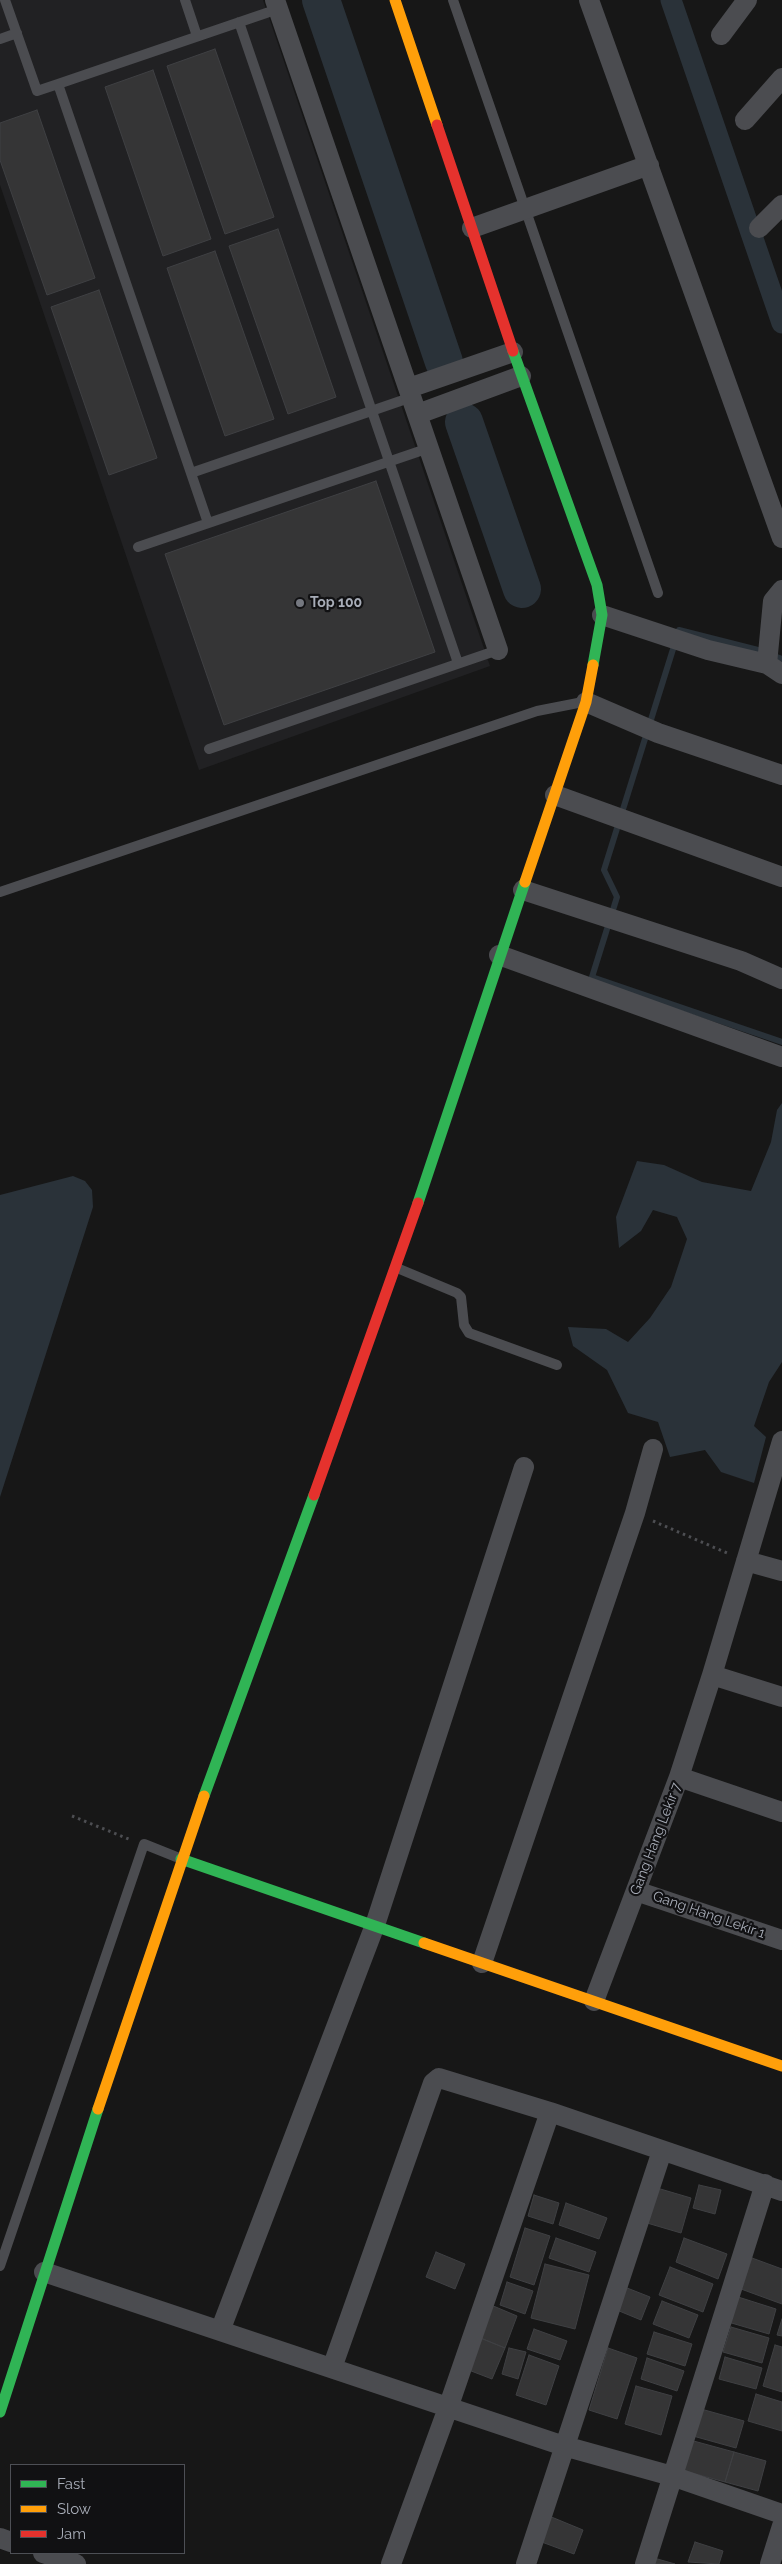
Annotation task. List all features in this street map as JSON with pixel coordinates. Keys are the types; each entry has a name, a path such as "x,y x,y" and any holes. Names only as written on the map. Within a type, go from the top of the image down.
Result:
{"main road":[{"path":"0,2412 44,2272 181,1859 396,1268 555,795 586,702 602,615 597,585 521,376 395,0"},
{"path":"181,1859 782,2066"}],"street":[{"path":"589,0 782,538"},
{"path":"721,35 747,0"},
{"path":"277,4 498,650"},
{"path":"745,120 782,78"},
{"path":"472,228 649,165"},
{"path":"758,228 782,205"},
{"path":"413,400 513,352"},
{"path":"413,400 521,376"},
{"path":"602,615 686,642 771,661 773,600 782,590"},
{"path":"586,702 658,733 782,775"},
{"path":"555,795 603,814 782,876"},
{"path":"523,890 593,911 741,961 782,979"},
{"path":"500,955 782,1058"},
{"name":"Gang Hang Lekir 7","path":"594,2002 679,1777 712,1675 782,1441"},
{"path":"482,1963 635,1513 653,1449"},
{"path":"220,2331 375,1925 524,1467"},
{"path":"746,1561 782,1571"},
{"path":"712,1675 782,1697"},
{"path":"679,1777 782,1812"},
{"name":"Gang Hang Lekir 1","path":"636,1890 782,1940"},
{"path":"332,2368 435,2080 443,2079 550,2112 773,2187 672,2476 645,2564"},
{"path":"391,2564 448,2408 550,2112"},
{"path":"526,2564 662,2151"},
{"path":"44,2272 448,2408 564,2446 672,2476 782,2514"},
{"path":"770,2564 782,2526"},
{"path":"46,2554 76,2564"}],"lane":[{"path":"5,0 37,91 239,22 277,4"},
{"path":"186,0 197,36"},
{"path":"453,0 658,593"},
{"path":"239,22 458,663"},
{"path":"0,39 17,33"},
{"path":"58,84 208,523"},
{"path":"190,473 372,411 413,400"},
{"path":"138,547 429,448"},
{"path":"209,748 498,650"},
{"path":"0,892 537,711 561,705 586,702"},
{"path":"396,1268 457,1293 461,1298 464,1325 469,1334 558,1365"},
{"path":"0,2266 144,1844 181,1859"}],"path":[{"path":"635,1513 746,1561"},
{"path":"72,1816 144,1844"}],"shaded area":[{"path":"0,0 263,0 490,666 199,770 0,185"},
{"path":"782,1103 782,1362 769,1382 754,1426 766,1437 754,1483 721,1472 705,1450 670,1457 658,1422 628,1413 607,1370 573,1346 568,1327 606,1329 628,1342 650,1318 671,1287 687,1239 677,1217 653,1210 641,1231 619,1248 616,1217 637,1161 664,1165 702,1182 751,1191 771,1142 777,1110"},
{"path":"73,1176 85,1181 92,1190 93,1207 0,1497 0,1195"}],"building":[{"path":"215,49 274,217 225,234 167,66"},
{"path":"153,70 211,239 163,256 105,87"},
{"path":"37,110 95,278 47,295 0,160 0,123"},
{"path":"278,229 336,397 288,414 229,246"},
{"path":"215,251 274,419 225,436 167,268"},
{"path":"99,290 157,458 109,475 51,307"},
{"name":"Top 100","path":"376,481 435,652 224,725 165,554"},
{"path":"699,2185 721,2190 715,2214 693,2208"},
{"path":"657,2188 691,2198 681,2233 647,2223"},
{"path":"534,2195 559,2203 553,2224 528,2216"},
{"path":"566,2203 607,2218 599,2239 559,2225"},
{"path":"525,2228 550,2236 534,2285 510,2277"},
{"path":"556,2238 596,2252 589,2272 549,2258"},
{"path":"684,2238 727,2254 718,2279 676,2262"},
{"path":"436,2252 465,2264 455,2289 426,2277"},
{"path":"752,2258 782,2269 782,2304 741,2289"},
{"path":"545,2264 589,2275 575,2329 531,2318"},
{"path":"670,2267 713,2284 703,2312 659,2295"},
{"path":"507,2282 533,2291 525,2314 500,2305"},
{"path":"622,2286 650,2297 641,2320 612,2308"},
{"path":"735,2296 776,2309 769,2334 728,2322"},
{"path":"662,2301 698,2315 689,2338 653,2324"},
{"path":"491,2305 517,2316 505,2348 478,2337"},
{"path":"782,2319 782,2336 777,2335"},
{"path":"731,2327 769,2338 762,2363 723,2352"},
{"path":"534,2329 567,2341 560,2360 527,2349"},
{"path":"654,2332 692,2344 685,2366 647,2354"},
{"path":"478,2337 505,2348 492,2379 466,2369"},
{"path":"775,2345 782,2347 782,2392 763,2386"},
{"path":"509,2348 526,2352 518,2379 502,2374"},
{"path":"608,2348 637,2358 617,2419 589,2410"},
{"path":"529,2355 559,2366 546,2405 516,2395"},
{"path":"725,2357 762,2368 756,2389 719,2379"},
{"path":"647,2358 684,2371 677,2391 641,2379"},
{"path":"636,2386 672,2396 661,2435 625,2424"},
{"path":"756,2394 782,2402 782,2431 748,2421"},
{"path":"701,2409 744,2421 736,2448 693,2436"},
{"path":"690,2440 734,2452 725,2482 681,2470"},
{"path":"734,2452 766,2461 758,2491 725,2482"},
{"path":"549,2516 583,2530 574,2554 539,2541"},
{"path":"695,2542 723,2551 719,2564 688,2562"},
{"path":"654,2558 675,2564 652,2564"}],"waterway":[{"path":"321,0 444,362"},
{"path":"671,0 782,323"},
{"path":"464,422 522,589"},
{"path":"782,659 758,650 679,630 604,870 617,897 592,977 782,1042"}],"traffic: fast":[{"path":"513,351 597,585 602,615 593,665"},
{"path":"418,1203 525,882"},
{"path":"204,1796 314,1495"},
{"path":"181,1859 424,1943"},
{"path":"0,2412 98,2109"}],"traffic: slow":[{"path":"395,0 437,125"},
{"path":"525,882 586,702 593,665"},
{"path":"98,2109 204,1796"},
{"path":"424,1943 782,2066"}],"traffic: jam":[{"path":"437,125 513,351"},
{"path":"314,1495 418,1203"}],"place":[{"name":"Top 100","path":"300,603"}]}
